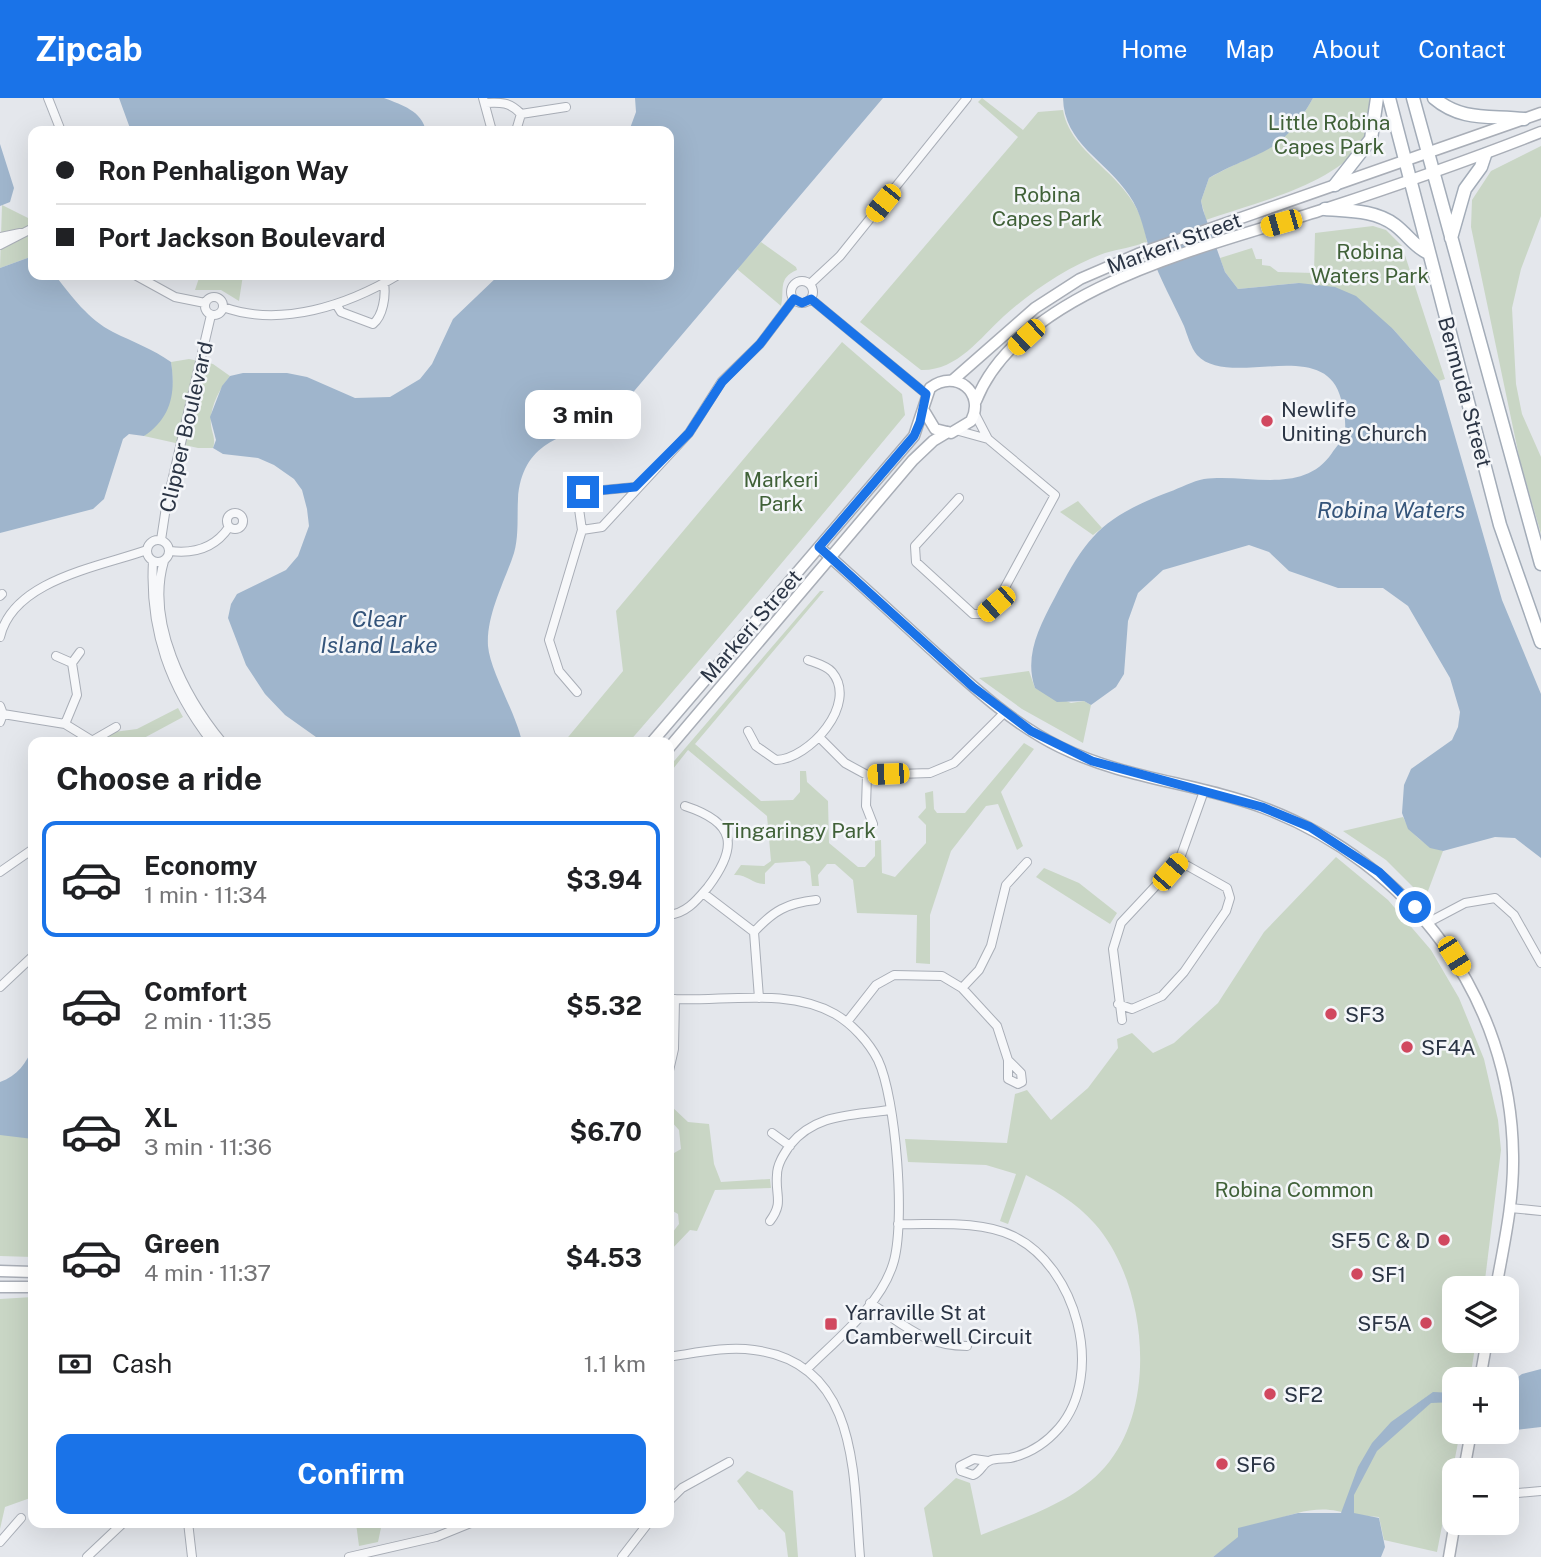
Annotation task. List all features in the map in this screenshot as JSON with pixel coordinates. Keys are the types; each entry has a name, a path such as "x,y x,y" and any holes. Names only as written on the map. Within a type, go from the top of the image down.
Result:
{"main road":[{"path":"1335,185 1370,139 1377,98"},
{"name":"Bermuda Street","path":"1389,98 1500,526 1541,642"},
{"name":"Bermuda Street","path":"1413,98 1541,565"},
{"path":"1434,98 1452,110 1472,117 1524,119"},
{"name":"Markeri Street","path":"953,380 1035,307 1080,279 1138,254 1541,113"},
{"name":"Markeri Street","path":"976,401 993,367 1042,322 1088,292 1228,239 1485,155 1541,132"},
{"path":"1451,238 1465,189 1482,167 1485,155"},
{"path":"1325,209 1362,211 1379,216 1395,226 1414,246 1428,253"},
{"path":"953,380 968,387 976,401 975,414 954,432 929,424 923,409 926,394 937,383 953,380"},
{"name":"Markeri Street","path":"656,737 914,436 923,409"},
{"name":"Markeri Street","path":"674,742 913,460 933,441 954,432"},
{"path":"819,547 1004,713 1061,747 1092,761 1262,807 1331,839 1379,872 1429,922 1464,972 1488,1023 1497,1050 1512,1124 1510,1208 1498,1276"},
{"path":"0,1271 28,1272"},
{"path":"0,1287 28,1287"},
{"path":"1449,1557 1453,1535"}],"street":[{"path":"48,98 59,126"},
{"path":"810,284 814,293 811,299 802,303 794,299 791,292 796,283 810,284 840,256 967,98"},
{"path":"491,126 484,100 504,101 521,114 566,107"},
{"path":"517,126 521,114"},
{"path":"0,237 28,230"},
{"path":"0,245 22,232"},
{"path":"144,280 175,297 205,303"},
{"path":"223,307 258,315 299,313 336,304 389,280"},
{"path":"336,304 341,312 373,324 378,320 385,293 384,283"},
{"path":"216,296 221,299 223,307 218,314 211,315 206,312 205,303 210,297 216,296"},
{"path":"582,530 602,527 635,487 689,433 722,382 760,344 794,299"},
{"path":"811,299 926,394"},
{"name":"Clipper Boulevard","path":"162,540 166,507 211,315"},
{"path":"959,498 915,546 916,562 973,614 984,614 996,604 1055,495 988,439 975,414"},
{"path":"954,432 988,439"},
{"path":"577,692 559,671 549,640 582,530 578,502 583,492 635,487"},
{"path":"170,551 196,551 208,546 229,527"},
{"path":"0,637 9,614 26,595 41,587 147,550 152,542 162,540 170,551"},
{"path":"147,550 153,561 152,599 163,654 183,701 208,737"},
{"path":"170,551 164,561 161,598 172,655 190,696 219,737"},
{"path":"153,561 164,561"},
{"path":"0,608 9,614"},
{"path":"65,724 76,695 72,663 80,652"},
{"path":"56,656 72,663"},
{"path":"748,732 756,746 776,760 794,758 819,737 838,705 837,682 829,669 808,660"},
{"path":"819,737 845,763 867,775 930,773 946,768 1004,713"},
{"path":"1,714 65,724 84,737"},
{"path":"97,737 116,727"},
{"path":"867,775 866,806 873,824"},
{"path":"1122,1020 1113,949 1121,923 1179,861 1204,791"},
{"path":"674,913 683,911 704,892 726,864 729,842 725,832 703,812 685,806"},
{"path":"0,873 28,853"},
{"path":"1118,1004 1132,1009 1162,996 1184,972 1226,911 1230,898 1227,888 1179,861"},
{"path":"962,988 979,970 991,946 1006,885 1027,862"},
{"path":"704,892 754,932"},
{"path":"1429,922 1465,902 1495,898 1514,915 1541,963"},
{"path":"759,998 754,932 772,912 795,902 816,900"},
{"path":"0,987 28,961"},
{"path":"847,1022 876,985 894,975 942,976 962,988 997,1026 1008,1060"},
{"path":"674,999 784,997 809,1002 847,1022 878,1060 889,1110 898,1224 893,1264 883,1287 870,1303 806,1370"},
{"path":"770,1221 779,1208 778,1167 790,1146 806,1129 824,1119 889,1110"},
{"path":"772,1133 790,1146"},
{"path":"1510,1208 1541,1211"},
{"path":"898,1224 986,1227 1013,1236 1042,1254 1062,1281 1074,1306 1081,1374 1074,1406 1059,1429 1038,1447 1020,1455 988,1461"},
{"path":"870,1303 925,1340 943,1346 967,1346"},
{"path":"674,1357 754,1350 779,1356 806,1370 829,1394 845,1426 850,1452 860,1557"},
{"path":"674,1496 682,1488 729,1462"},
{"path":"1519,1493 1541,1491"},
{"path":"0,1542 21,1518"},
{"path":"87,1557 118,1528"},
{"path":"189,1528 192,1557"},
{"path":"349,1557 436,1537 458,1528"},
{"path":"622,1557 644,1528"}],"green space":[{"name":"Robina Capes Park","path":"982,98 1023,130 1038,112 1063,110 1069,128 1079,143 1132,201 1142,219 1147,242 1105,253 1065,272 1015,307 957,359 934,369 921,370 860,322 1018,137 978,102"},
{"name":"Little Robina Capes Park","path":"1313,98 1369,98 1366,136 1351,156 1315,181 1206,220 1201,201 1209,178 1280,141 1302,116"},
{"path":"1541,146 1541,216 1521,269 1512,308 1516,384 1522,414 1541,457 1541,534 1520,461 1471,227 1472,200 1491,171"},
{"path":"2,205 28,218 28,258 0,268"},
{"name":"Robina Waters Park","path":"1373,226 1386,230 1402,246 1445,379 1439,381 1393,329 1299,283 1238,289 1225,272 1220,258 1252,248 1256,259 1262,259 1262,265 1270,266 1278,272 1314,273 1315,233"},
{"path":"761,242 797,270 784,281 781,306 737,269"},
{"path":"198,280 242,280 239,301 221,290 195,290"},
{"name":"Markeri Park","path":"842,342 902,394 905,415 633,737 568,737 623,671 616,611"},
{"path":"189,359 213,364 230,376 213,405 213,448 198,448 144,436 159,420 168,403 172,384 171,362"},
{"path":"1078,501 1102,528 1093,535 1060,512"},
{"name":"Tingaringy Park","path":"820,591 824,591 695,744 761,801 793,800 800,792 800,771 806,771 807,782 828,801 829,843 858,867 865,867 875,856 875,841 881,840 882,873 895,877 926,843 926,825 918,817 926,808 925,793 933,791 934,809 937,813 965,813 1024,743 1034,749 1001,792 1023,846 1017,850 998,804 986,806 951,851 930,915 930,964 916,963 917,915 857,913 853,880 835,864 827,864 818,875 819,886 812,886 810,866 805,861 775,863 765,873 765,884 734,875 741,865 764,866 771,861 767,816 688,750 674,768 674,761"},
{"path":"1029,671 1035,688 1071,703 1084,701 1091,705 1083,743 1022,709 979,678"},
{"path":"178,708 183,717 146,737 107,737 114,732 137,729"},
{"path":"1403,817 1419,839 1443,851 1425,899 1386,860 1343,831"},
{"name":"Robina Common","path":"1336,857 1388,900 1431,950 1459,998 1484,1059 1498,1120 1501,1150 1485,1276 1442,1276 1442,1353 1474,1353 1472,1367 1442,1367 1442,1444 1458,1444 1455,1458 1442,1458 1442,1526 1437,1552 1384,1540 1379,1517 1322,1509 1305,1511 1271,1522 1213,1557 933,1557 924,1508 956,1478 970,1483 981,1535 1063,1500 1092,1480 1105,1467 1122,1441 1134,1412 1140,1345 1126,1278 1113,1249 1080,1209 1026,1175 1008,1224 1000,1221 1016,1174 986,1165 908,1162 905,1139 1007,1143 1015,1094 1027,1090 1051,1120 1088,1088 1118,1048 1117,1039 1132,1033 1153,1053 1174,1043 1218,1003 1264,932"},
{"path":"1044,868 1079,883 1117,913 1110,924 1036,877"},
{"path":"674,1109 688,1122 709,1124 714,1164 721,1182 770,1179 771,1188 715,1190 697,1231 690,1230 674,1247 674,1230 679,1224 678,1214 674,1212 674,1153 681,1149 679,1130 674,1124"},
{"path":"0,1135 28,1138 28,1257 0,1256"},
{"path":"28,1297 28,1499 5,1507 0,1529 0,1299"},
{"path":"747,1471 793,1491 798,1557 788,1557 785,1533 762,1509 759,1510 737,1481"},
{"path":"357,1528 381,1528 378,1542 359,1546"}],"water":[{"path":"119,98 384,98 416,114 425,126 129,126"},
{"name":"Clear Island Lake","path":"635,98 883,98 607,423 560,437 536,453 527,465 518,499 516,546 493,610 488,634 493,667 520,737 316,737 285,715 265,694 246,665 228,618 231,604 237,594 286,570 298,556 309,526 302,490 294,479 258,458 223,454 213,448 216,440 210,417 222,386 230,376 243,373 287,373 307,377 355,398 390,397 420,379 432,364 453,319 494,280 674,280 674,126 631,126 636,112"},
{"name":"Robina Waters","path":"1063,98 1313,98 1301,117 1279,142 1209,178 1201,201 1203,210 1225,272 1238,289 1299,283 1335,287 1356,296 1393,329 1439,381 1502,600 1541,694 1541,858 1515,838 1495,837 1443,851 1430,848 1408,829 1402,813 1404,785 1411,769 1452,740 1458,727 1460,712 1450,678 1408,606 1383,588 1338,588 1289,571 1269,552 1249,545 1163,570 1138,593 1128,621 1124,674 1116,687 1091,705 1084,701 1057,702 1035,688 1031,665 1038,631 1076,559 1098,532 1111,521 1146,501 1204,479 1273,480 1306,474 1320,466 1332,453 1344,436 1345,427 1341,399 1332,380 1316,370 1297,366 1231,368 1212,364 1197,355 1155,263 1133,202 1120,183 1078,140 1065,114"},
{"path":"0,144 14,188 10,202 0,206"},
{"path":"28,258 28,280 59,280 88,314 104,327 171,362 173,384 166,413 153,429 144,436 129,434 123,439 104,499 93,509 0,533 0,268"},
{"path":"28,1058 28,1138 0,1135 0,1082 21,1068"},
{"path":"1541,1369 1541,1427 1519,1430 1519,1376"},
{"path":"1433,1392 1442,1392 1442,1403 1431,1403 1377,1451 1354,1495 1354,1513 1379,1518 1385,1547 1381,1557 1213,1557 1238,1537 1238,1528 1298,1513 1341,1513 1358,1467 1372,1443 1391,1422"}],"place":[{"name":"Newlife Uniting Church","path":"1267,421"},
{"name":"SF3","path":"1331,1014"},
{"name":"SF4A","path":"1407,1047"},
{"name":"SF5 C & D","path":"1444,1240"},
{"name":"SF1","path":"1357,1274"},
{"name":"SF5A","path":"1426,1323"},
{"name":"Yarraville St at Camberwell Circuit","path":"831,1324"},
{"name":"SF2","path":"1270,1394"},
{"name":"SF6","path":"1222,1464"}],"route":[{"path":"583,492 635,487 689,433 705,404 722,382 760,344 794,299 805,303 811,299 926,394 914,436 819,547 973,687 1031,731 1092,761 1262,807 1310,827 1379,872 1415,907"}]}
